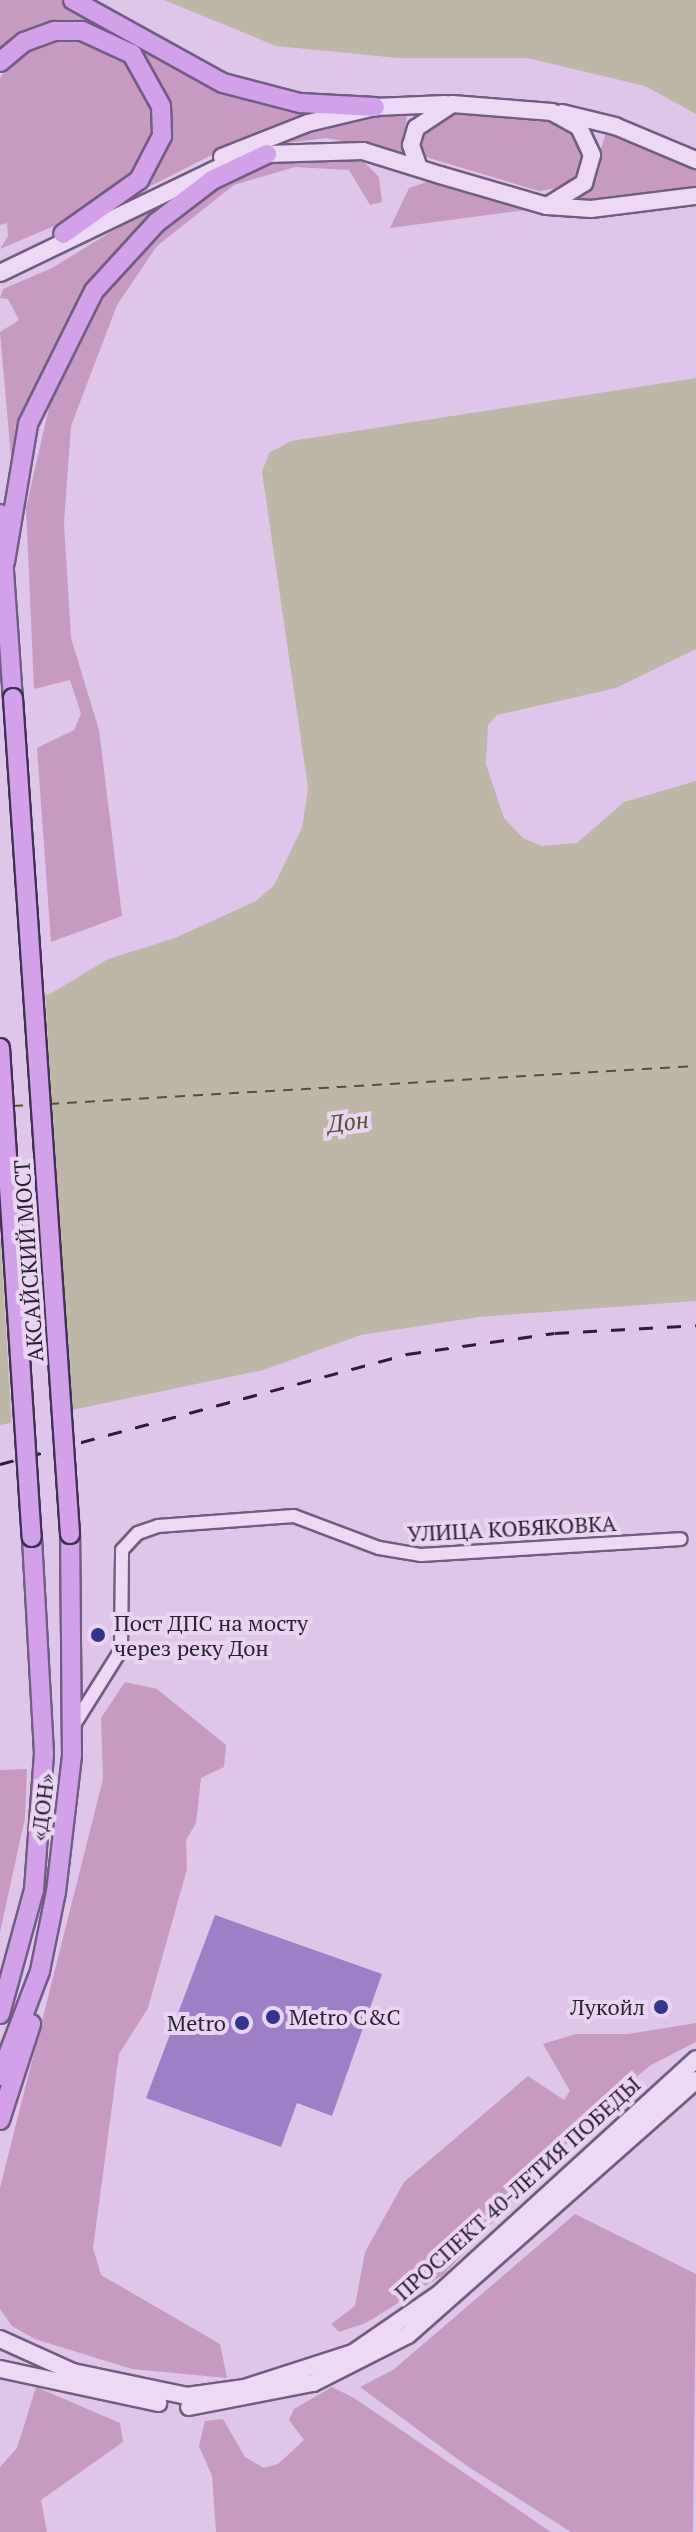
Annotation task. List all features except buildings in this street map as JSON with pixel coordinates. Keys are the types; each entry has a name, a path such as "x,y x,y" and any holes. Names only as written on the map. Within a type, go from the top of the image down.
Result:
{"main road":[{"path":"73,0 223,83 300,103 375,107 452,104 552,112 615,126 696,160"},
{"path":"0,62 24,42 55,31 82,31 132,54 161,106 162,136 139,180 63,234"},
{"path":"419,168 411,145 416,128 452,104"},
{"path":"0,262 269,136 375,107"},
{"path":"547,206 584,183 592,155 579,127 552,112"},
{"path":"0,273 226,164 267,154 363,151 547,206 591,209 696,196"},
{"path":"5,562 28,424 94,291 180,204 267,154"},
{"path":"0,514 5,562"},
{"name":"АКСАЙСКИЙ МОСТ","path":"5,562 70,1534"},
{"name":"АКСАЙСКИЙ МОСТ","path":"0,1048 32,1537"},
{"name":"«ДОН»","path":"0,2076 40,1971 56,1892 72,1728 70,1534"},
{"name":"«ДОН»","path":"0,2014 34,1890 44,1753 32,1537"},
{"path":"0,1992 20,1940"},
{"path":"0,2120 40,1992 40,1971"},
{"name":"ПРОСПЕКТ 40-ЛЕТИЯ ПОБЕДЫ","path":"0,2339 73,2372 187,2396 310,2370 353,2353 439,2294 696,2059"},
{"name":"ПРОСПЕКТ 40-ЛЕТИЯ ПОБЕДЫ","path":"0,2369 185,2407 245,2401 359,2365 447,2306 696,2080"}],"street":[{"name":"УЛИЦА КОБЯКОВКА","path":"72,1728 121,1650 122,1550 138,1533 158,1526 294,1516 379,1548 421,1555 681,1539"}],"shaded area":[{"path":"0,0 62,0 97,25 36,27 0,52"},
{"path":"66,35 118,50 140,75 154,114 152,137 120,188 66,221 0,249 8,236 7,223 0,225 0,78 21,51"},
{"path":"127,41 233,95 325,110 249,136 133,195 166,97"},
{"path":"385,112 407,115 402,152 326,138 273,145 273,138"},
{"path":"439,113 561,123 576,136 582,158 578,171 567,187 539,191 426,157 417,146 420,132"},
{"path":"606,132 696,163 696,189 571,202 590,186"},
{"path":"338,157 364,162 379,177 382,202 370,205 349,170 295,167 234,185 157,246 117,305 71,426 64,523 71,638 99,730 122,916 51,942 37,748 74,730 81,714 70,680 34,689 26,508 52,394 90,315 155,235 211,189 265,161"},
{"path":"430,181 453,185 526,210 390,228 409,188"},
{"path":"186,186 91,286 35,392 11,458 0,332 19,320 8,299 0,298 3,289 52,268"},
{"path":"125,1682 157,1689 226,1745 224,1767 201,1778 196,1823 186,1840 187,1869 148,2008 119,2054 93,2248 101,2275 220,2344 227,2378 132,2369 35,2339 12,2326 0,2309 0,2188 103,1779 101,1718"},
{"path":"27,1769 25,1818 0,1932 0,1770"},
{"path":"696,2023 696,2042 651,2065 609,2099 443,2275 366,2323 339,2332 331,2324 355,2306 365,2252 404,2182 528,2076 564,2100 570,2091 543,2044 576,2034 628,2034"},
{"path":"575,2214 696,2274 693,2532 571,2532 467,2466 360,2387 393,2370"},
{"path":"36,2387 120,2423 123,2442 41,2500 47,2532 0,2532 0,2467 17,2448"},
{"path":"332,2387 354,2398 551,2532 216,2532 212,2476 199,2446 205,2421 223,2419 245,2457 264,2468 278,2464 304,2440 289,2420 294,2409"}],"water":[{"path":"164,0 696,0 696,114 645,86 527,58 398,58 276,46"},
{"name":"Дон","path":"696,378 696,649 616,688 497,715 488,725 486,764 504,818 523,838 542,846 577,843 624,802 696,781 696,1301 479,1317 361,1335 263,1370 0,1425 0,1003 50,994 108,959 175,938 256,901 274,885 302,828 308,788 262,472 269,453 291,441"}],"pier":[{"path":"45,991 72,1418 12,1427 0,1231 0,999"}],"ferry route":[{"path":"49,1104 696,1066"},
{"path":"13,1106 31,1105"}],"railway":[{"path":"0,1464 407,1354 555,1333 696,1325"}],"place":[{"name":"Пост ДПС на мосту через реку Дон","path":"98,1635"},
{"name":"Лукойл","path":"661,2007"},
{"name":"Metro C&C","path":"273,2017"},
{"name":"Metro","path":"242,2023"}]}
